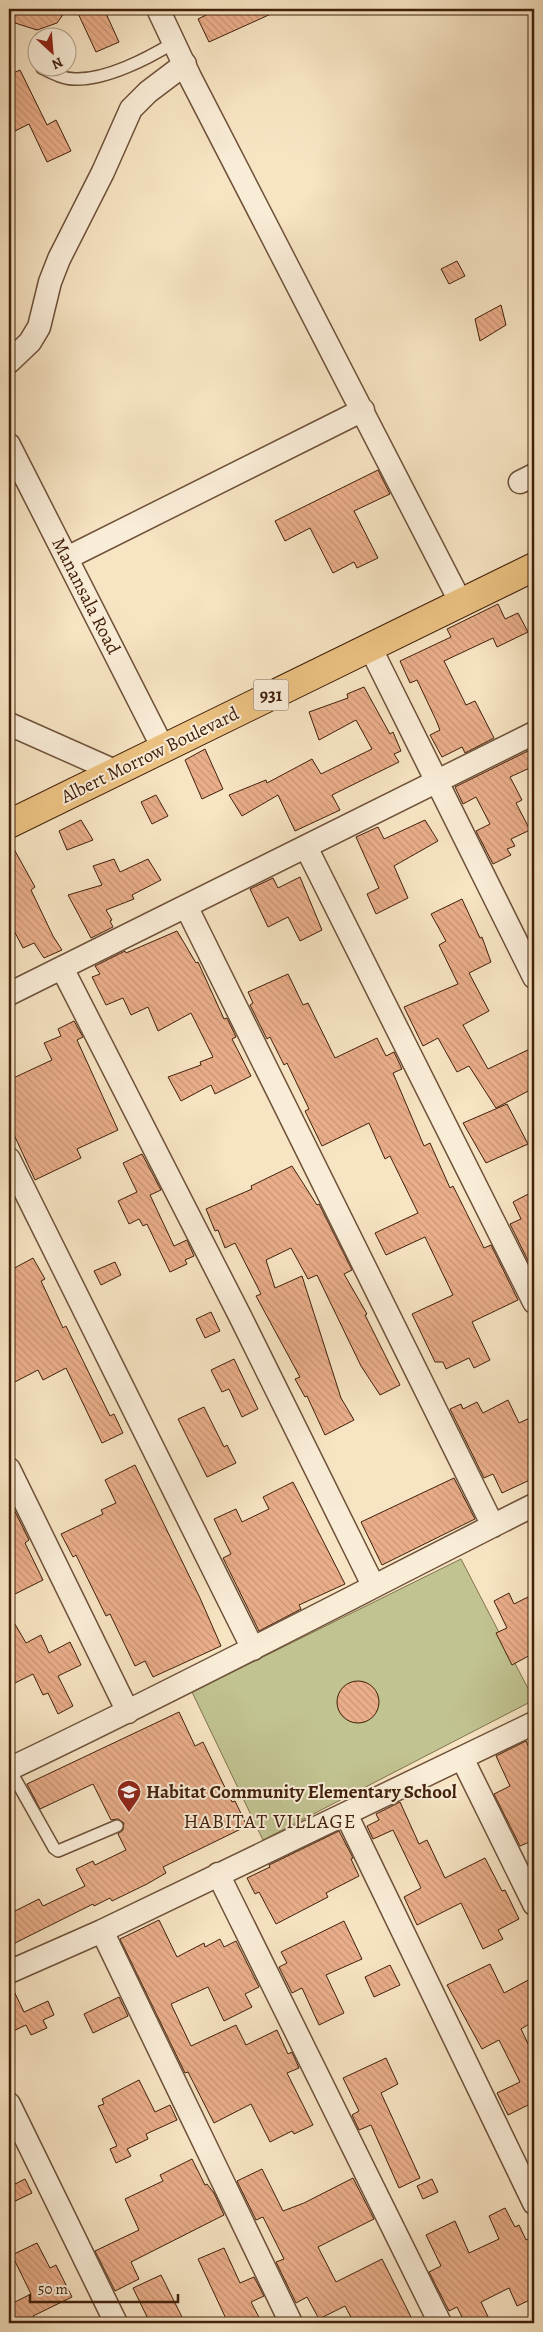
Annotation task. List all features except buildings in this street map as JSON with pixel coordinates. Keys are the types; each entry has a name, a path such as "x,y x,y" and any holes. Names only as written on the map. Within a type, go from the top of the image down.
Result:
{"highway":[{"name":"Albert Morrow Boulevard","path":"9,824 534,567"}],"street":[{"path":"158,9 461,603"},
{"path":"9,362 30,342 39,327 50,282 131,109 148,92 185,64"},
{"path":"67,558 363,410"},
{"name":"Manansala Road","path":"9,445 163,748"},
{"path":"370,647 534,977"},
{"path":"9,724 116,772"},
{"path":"9,994 534,733"},
{"path":"306,847 534,1302"},
{"path":"186,906 493,1526"},
{"path":"62,968 240,1316 373,1585"},
{"path":"9,1158 253,1649"},
{"path":"9,1469 128,1712"},
{"path":"9,1768 128,1712 253,1649 373,1585 534,1505"},
{"path":"9,1972 102,1931 534,1723"},
{"path":"462,1758 534,1904"},
{"path":"346,1814 534,2203"},
{"path":"218,1874 440,2323"},
{"path":"102,1931 291,2323"},
{"path":"9,2104 116,2323"}],"lane":[{"path":"70,78 75,79 104,74 148,58 174,43"},
{"path":"9,1768 54,1848 58,1851 117,1826"}],"green space":[{"path":"461,1559 534,1700 263,1840 192,1692"}],"place":[{"name":"Habitat Community Elementary School","path":"129,1813"}],"district":[{"name":"HABITAT VILLAGE","path":"270,1821"}]}
